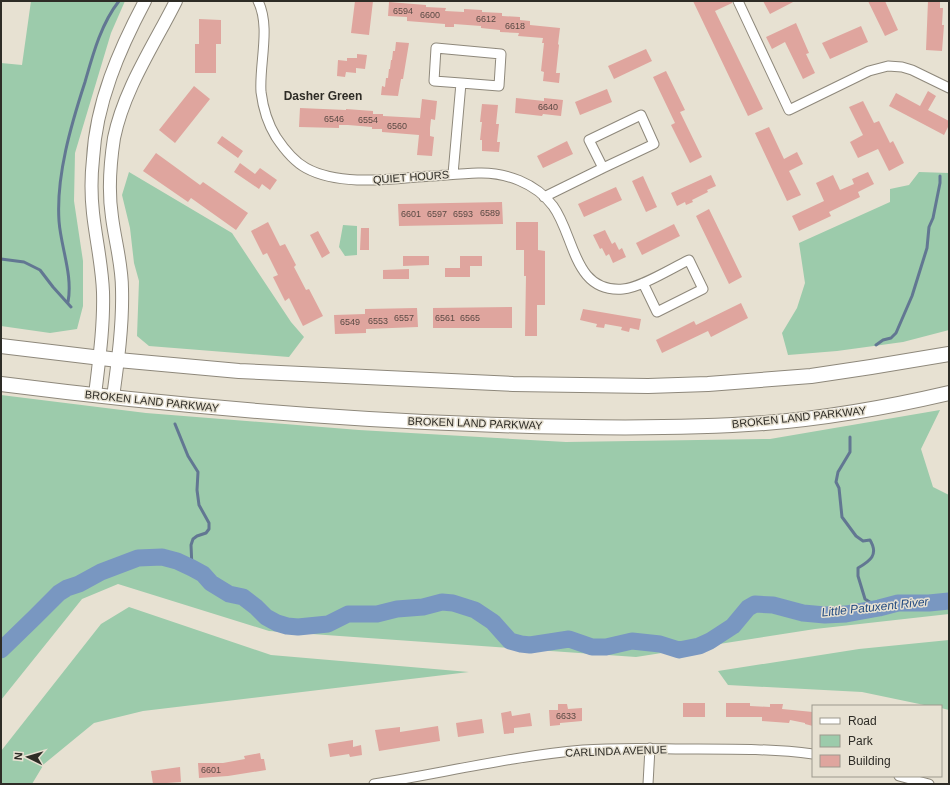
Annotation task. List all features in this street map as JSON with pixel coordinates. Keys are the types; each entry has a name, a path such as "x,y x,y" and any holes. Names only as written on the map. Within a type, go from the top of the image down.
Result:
{"main road":[{"path":"1,346 118,360 239,371 513,384 648,386 708,384 811,376 949,354"},
{"name":"BROKEN LAND PARKWAY","path":"1,384 199,406 375,419 507,426 647,427 766,423 876,408 949,392"}],"street":[{"path":"95,395 100,358 103,292 92,199 93,157 100,113 108,86 126,38 145,1"},
{"path":"113,397 122,316 120,266 110,196 110,177 114,138 119,118 138,74 176,1"},
{"name":"QUIET HOURS","path":"258,1 264,30 261,79 263,105 272,130 280,143 299,164 317,173 349,179 375,180 453,174 491,173 502,175 524,183 544,197 552,205 558,215 580,266 586,275 595,283 604,288 618,289 633,287 689,260 704,289 657,312 643,283"},
{"path":"738,1 789,110 869,71 888,66 902,67 912,70 949,88"},
{"path":"436,48 502,54 499,86 461,83 434,81 436,48"},
{"path":"453,174 461,83"},
{"path":"544,197 654,144 641,115 590,140 603,168"},
{"path":"648,784 650,748"},
{"name":"CARLINDA AVENUE","path":"374,784 388,783 558,753 590,750 650,748 766,750 812,754"},
{"path":"903,777 929,784"}],"green space":[{"path":"31,1 125,1 111,33 75,153 74,201 83,261 83,306 77,329 50,333 1,326 1,63 22,65"},
{"path":"129,172 232,233 291,322 304,337 289,357 149,346 137,336 139,281 134,263 130,228 122,195"},
{"path":"919,172 949,173 949,330 903,342 837,351 788,355 782,333 797,308 805,283 799,243 890,202 890,189 909,185"},
{"path":"343,225 357,226 357,255 345,256 339,247"},
{"path":"1,395 146,413 359,430 566,442 770,439 940,410 921,449 933,487 949,495 949,614 815,629 636,657 269,631 118,584 82,599 1,700"},
{"path":"129,607 271,655 469,672 143,711 94,723 44,764 32,784 1,784 1,751 101,624"},
{"path":"949,640 949,710 942,708 942,705 924,705 862,692 728,685 718,671 859,649"}],"building":[{"path":"355,1 373,1 369,35 351,33"},
{"path":"693,1 732,1 732,3 715,11 763,109 748,116"},
{"path":"763,1 795,1 770,14"},
{"path":"868,1 885,1 898,30 885,36"},
{"path":"928,1 940,1 940,8 943,8 942,25 944,25 942,51 926,50"},
{"path":"389,2 446,8 445,11 464,12 464,9 502,13 502,16 520,17 520,20 530,21 530,25 560,28 556,73 560,73 559,83 543,81 544,72 541,71 544,43 542,43 543,38 518,36 519,33 500,32 500,30 481,28 481,26 454,24 454,27 445,27 445,24 407,21 407,17 388,16"},
{"path":"199,19 221,20 221,44 216,44 216,73 195,73 195,44 199,44"},
{"path":"796,23 809,53 806,54 815,73 803,79 785,42 772,49 766,37"},
{"path":"861,26 868,42 830,59 822,43"},
{"path":"396,42 409,43 403,79 401,79 398,96 381,95 382,86 385,87 386,78 388,78"},
{"path":"646,49 652,61 614,79 608,66"},
{"path":"357,54 367,55 365,69 356,68 356,73 346,72 345,77 337,76 338,60 347,61 347,58 357,58"},
{"path":"666,71 685,110 680,112 702,157 690,163 671,125 675,123 653,77"},
{"path":"194,86 210,99 175,143 159,130"},
{"path":"607,89 612,102 580,115 575,102"},
{"path":"928,91 936,96 928,110 949,121 949,125 944,135 889,106 896,93 920,106"},
{"path":"516,98 544,101 544,98 563,100 561,116 543,114 542,116 515,113"},
{"path":"422,99 437,101 435,120 431,119 430,128 430,136 434,137 432,156 417,155 419,135 382,132 382,129 348,125 339,125 339,128 299,127 300,108 373,111 373,114 383,114 383,116 420,118"},
{"path":"863,101 874,123 879,121 890,143 893,141 904,163 889,171 878,149 858,158 850,142 863,135 849,107"},
{"path":"482,104 498,105 496,124 499,124 497,142 500,142 499,152 482,151 482,140 480,140 482,122 480,122"},
{"path":"769,127 784,159 797,152 803,164 789,171 801,195 787,201 755,133"},
{"path":"222,136 243,151 238,158 217,143"},
{"path":"567,141 573,154 543,168 537,156"},
{"path":"156,153 200,185 203,182 248,213 236,230 191,198 188,202 143,171"},
{"path":"240,163 255,174 260,168 277,180 270,190 262,184 259,189 234,172"},
{"path":"868,172 874,184 858,192 860,197 829,212 831,216 799,231 792,216 824,201 816,183 833,175 840,190 854,184 852,179"},
{"path":"711,175 716,186 692,200 693,202 686,205 685,202 677,206 671,193"},
{"path":"643,176 657,207 646,212 632,181"},
{"path":"616,187 622,200 584,217 578,204"},
{"path":"502,202 503,224 399,226 398,204"},
{"path":"709,209 742,277 729,284 696,216"},
{"path":"268,222 280,246 285,244 296,265 294,267 306,290 309,289 323,316 303,326 289,298 285,301 273,277 278,275 267,253 263,255 251,231"},
{"path":"516,222 538,222 538,250 545,251 545,305 537,305 537,336 525,336 526,276 524,276 524,250 516,250"},
{"path":"674,224 680,236 642,255 636,243"},
{"path":"361,228 369,228 369,250 360,250"},
{"path":"605,230 612,244 615,242 619,250 622,248 626,257 613,263 609,254 606,256 602,248 600,249 593,235"},
{"path":"318,231 330,253 322,258 310,235"},
{"path":"403,256 429,256 429,265 403,266"},
{"path":"460,256 482,256 482,266 470,266 470,277 445,277 445,268 460,268"},
{"path":"409,269 409,279 383,279 383,270"},
{"path":"741,303 748,318 711,337 708,331 662,353 656,340 694,321 696,325"},
{"path":"512,307 512,328 433,328 433,308"},
{"path":"417,308 418,327 366,329 366,333 335,334 334,315 365,314 365,309"},
{"path":"583,309 641,319 639,330 630,328 629,332 621,330 622,327 605,324 604,328 596,327 597,324 580,320"},
{"path":"683,703 705,703 705,717 683,717"},
{"path":"726,703 750,703 750,706 770,707 770,704 783,704 782,709 812,712 812,726 790,720 789,723 762,721 762,717 726,717"},
{"path":"558,704 567,704 568,709 582,708 582,721 560,723 560,725 550,726 549,710 558,710"},
{"path":"511,711 512,716 530,713 532,726 514,728 514,733 504,734 501,713"},
{"path":"482,719 484,733 458,737 456,723"},
{"path":"438,726 440,741 379,751 375,730 400,727 400,732"},
{"path":"353,740 353,747 361,745 362,755 350,757 349,754 330,757 328,744"},
{"path":"260,753 261,759 264,759 266,770 228,776 199,778 198,763 223,763 245,759 244,756"},
{"path":"180,767 181,782 153,784 151,771"}],"waterway":[{"path":"68,302 68,272 59,221 62,169 70,133 102,29 119,1"},
{"path":"876,345 883,340 891,338 896,333 912,296 927,248 929,227 933,218 940,176"},
{"path":"1,259 24,262 40,270 71,307"},
{"path":"175,424 188,456 198,472 197,490 199,505 209,523 209,529 206,533 193,539 191,545 192,568"},
{"path":"850,437 850,452 838,472 836,482 839,488 842,517 856,536 863,541 870,540 873,545 874,550 872,557 858,568 858,576 865,599 879,608"},
{"name":"Little Patuxent River","path":"1,650 59,593 101,572 138,558 162,557 177,561 203,574 211,583 229,594 243,597 266,617 287,626 298,627 328,624 348,614 377,614 397,609 423,607 442,602 453,603 475,610 493,622 510,641 530,645 569,639 592,647 606,647 632,641 660,644 679,650 699,646 710,641 733,626 748,608 755,604 773,605 803,613 825,615 846,614 898,603 929,603 949,601"}],"district":[{"name":"Dasher Green","path":"323,96"}]}
